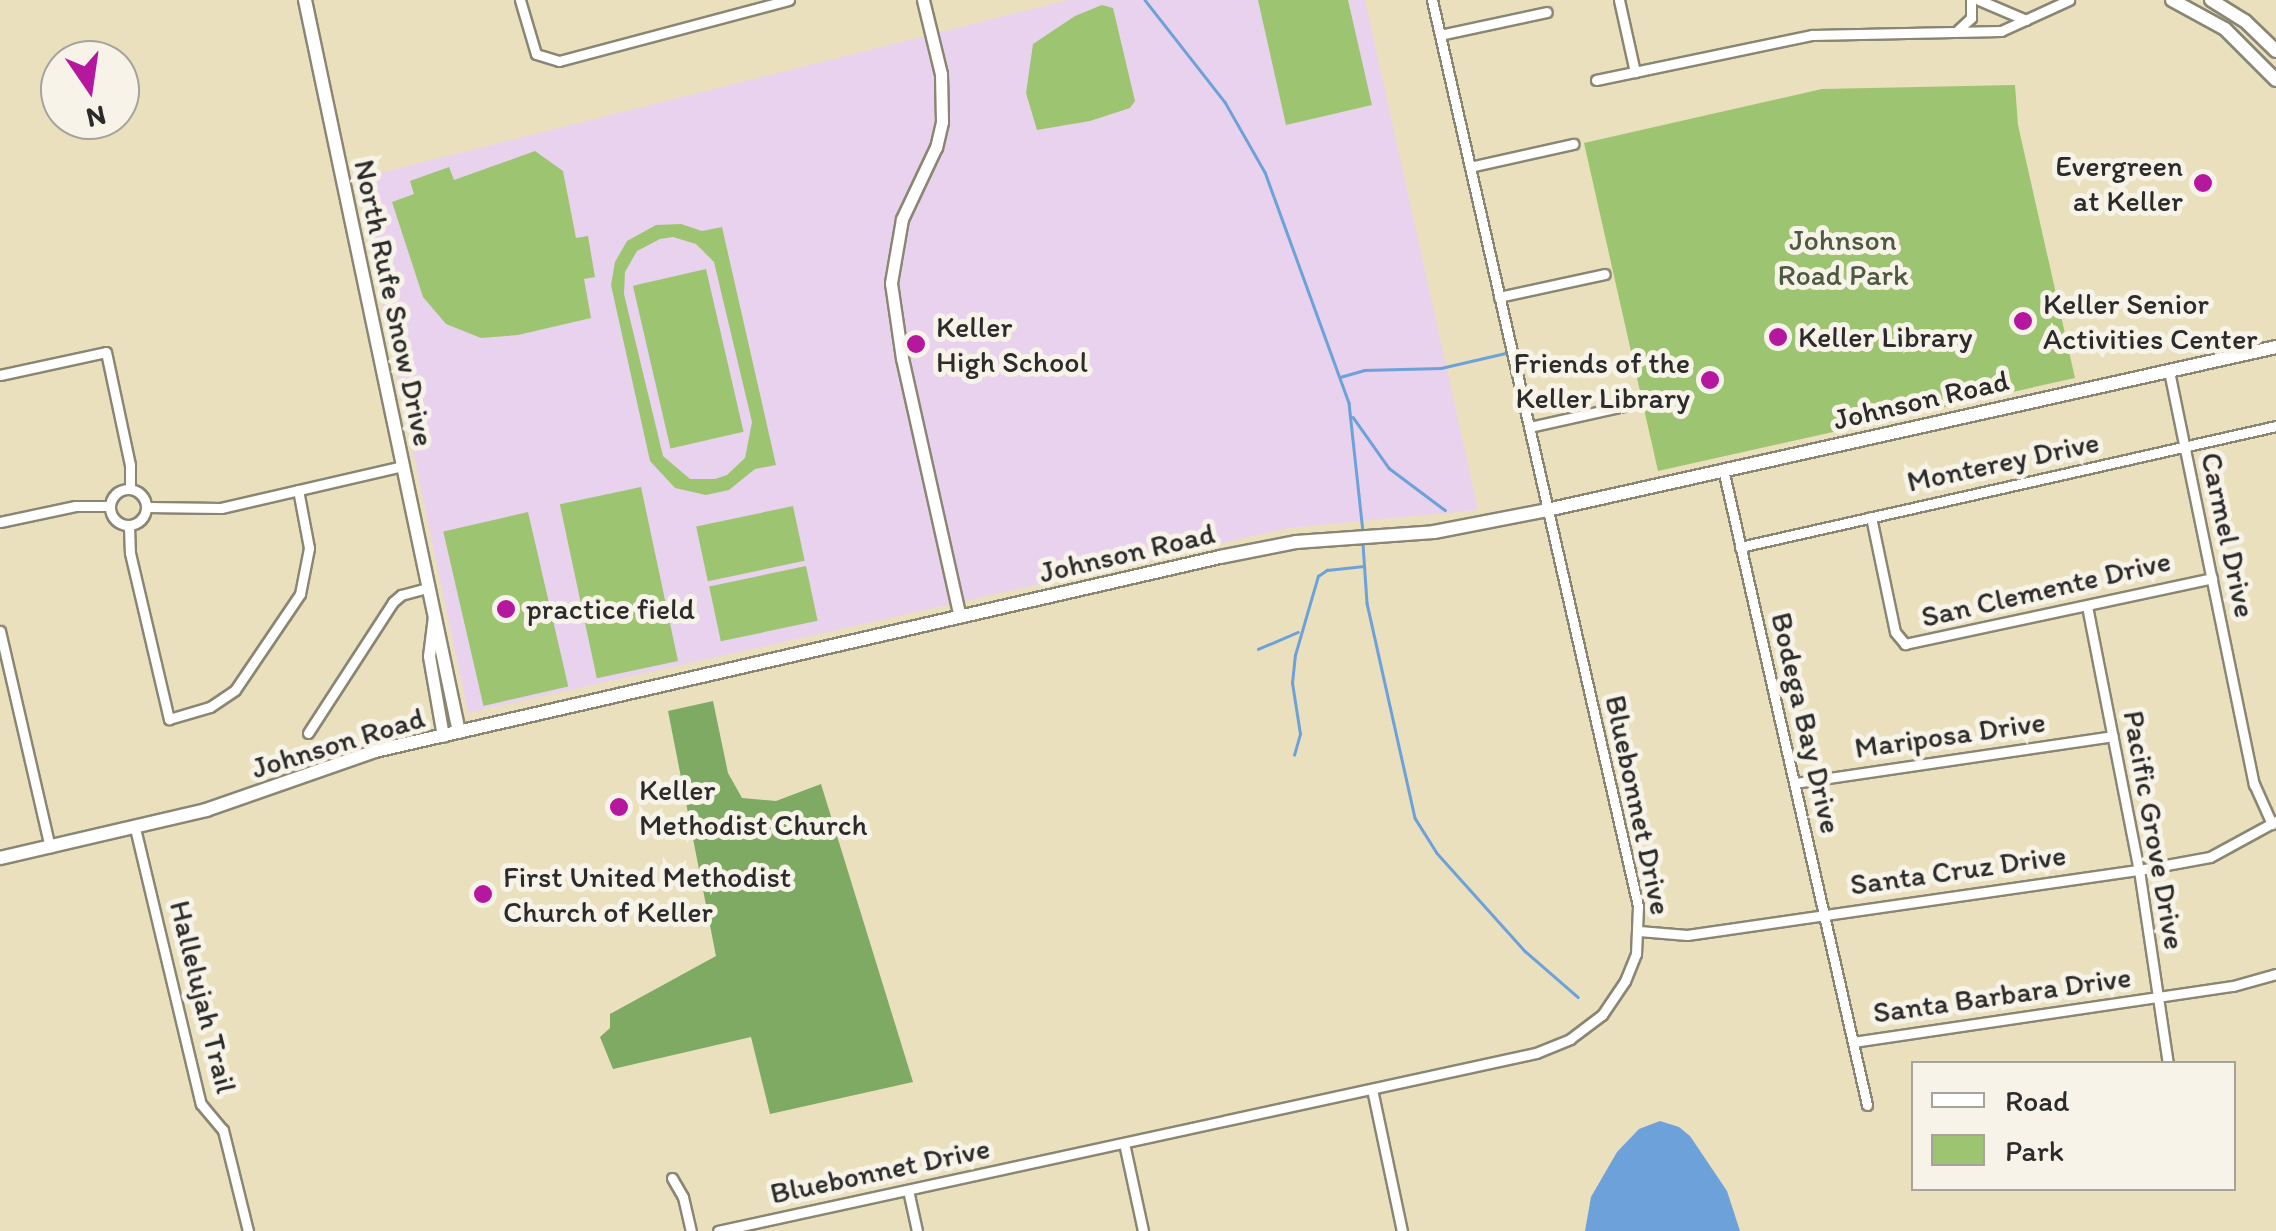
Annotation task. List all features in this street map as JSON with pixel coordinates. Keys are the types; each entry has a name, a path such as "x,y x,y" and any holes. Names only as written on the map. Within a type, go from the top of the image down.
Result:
{"main road":[{"name":"North Rufe Snow Drive","path":"304,0 459,732"},
{"path":"2172,0 2224,30 2276,80"},
{"path":"2211,0 2245,22 2276,51"},
{"name":"Johnson Road","path":"0,858 240,800 347,760 960,617 1296,542 1385,538 1547,510 2276,347"}],"street":[{"path":"520,0 536,54 559,61 789,0"},
{"path":"923,0 941,74 942,122 936,146 902,219 892,264 892,288 902,358 960,617"},
{"name":"Bluebonnet Drive","path":"718,1231 1536,1053 1570,1040 1602,1015 1625,981 1639,931 1638,906 1432,0"},
{"path":"1619,0 1635,72"},
{"path":"1951,31 1970,21 1975,0 2014,19 2030,19"},
{"path":"1596,80 1812,35 2001,31 2069,0"},
{"path":"1440,35 1547,12"},
{"path":"1470,167 1573,144"},
{"path":"1500,297 1605,274"},
{"path":"0,376 106,352 130,465 130,489"},
{"name":"Carmel Drive","path":"2169,371 2254,784 2274,822"},
{"path":"1530,427 1632,404"},
{"name":"Monterey Drive","path":"1740,547 2276,426"},
{"path":"147,507 212,509 403,466"},
{"name":"Bodega Bay Drive","path":"1723,470 1868,1105"},
{"path":"130,489 142,495 147,507 140,521 129,526 114,518 110,506 116,493 130,489"},
{"path":"129,526 130,553 169,719 201,711 235,690 300,594 310,548 298,490"},
{"path":"0,522 75,506 110,506"},
{"name":"San Clemente Drive","path":"1871,516 1895,632 1905,644 2212,578"},
{"path":"308,733 393,602 401,595 428,588"},
{"name":"Pacific Grove Drive","path":"2087,606 2139,870 2168,1061"},
{"name":"North Rufe Snow Drive","path":"434,616 429,656 444,736"},
{"path":"0,631 50,847"},
{"name":"Mariposa Drive","path":"1795,783 2112,736"},
{"name":"Santa Cruz Drive","path":"1639,931 1687,935 2139,870 2210,857 2274,822"},
{"name":"Hallelujah Trail","path":"135,828 201,1104 223,1130 248,1231"},
{"name":"Santa Barbara Drive","path":"1853,1042 2232,986 2276,974"},
{"path":"1372,1090 1402,1231"},
{"path":"1124,1143 1144,1231"},
{"path":"672,1178 683,1197 691,1231"},
{"path":"908,1190 918,1231"}],"shaded area":[{"name":"Keller High School","path":"1068,0 1365,0 1478,510 1289,528 468,713 356,179"}],"green space":[{"path":"1258,0 1348,0 1372,105 1286,125"},
{"path":"1102,5 1113,8 1135,101 1130,108 1090,121 1037,130 1026,93 1033,44 1075,16"},
{"name":"Johnson Road Park","path":"2015,85 2018,125 2075,378 1658,471 1584,143 1822,89"},
{"path":"535,151 563,171 576,238 588,236 595,277 584,279 591,318 518,335 481,338 446,324 423,297 392,202 414,194 410,181 449,167 454,180"},
{"path":"681,224 702,231 722,227 776,465 755,469 729,490 706,495 675,488 650,461 611,285 615,262 627,241 656,225","holes":["673,237 696,244 714,262 752,422 745,458 727,475 715,479 690,479 663,456 624,294 625,272 637,251"]},
{"path":"706,269 744,432 670,449 633,286"},
{"name":"practice field","path":"641,487 678,661 597,678 560,504"},
{"path":"793,506 805,561 708,581 696,527"},
{"name":"practice field","path":"528,512 568,686 483,706 443,532"},
{"path":"806,566 818,621 721,641 709,587"},
{"path":"713,701 728,773 742,798 776,801 821,784 913,1082 770,1114 751,1037 613,1069 600,1037 610,1028 610,1014 716,956 668,711"}],"water":[{"path":"1660,1121 1679,1127 1690,1136 1727,1191 1740,1231 1585,1231 1591,1197 1617,1152 1639,1129"}],"waterway":[{"path":"1145,0 1225,102 1265,172 1349,403 1363,531"},
{"path":"1340,377 1364,370 1441,368 1506,353"},
{"path":"1353,417 1389,468 1445,510"},
{"path":"1363,544 1367,603 1415,818 1437,853 1525,951 1578,997"},
{"path":"1294,755 1300,734 1292,683 1295,655 1318,576 1327,570 1364,566"},
{"path":"1258,649 1298,632"}],"place":[{"name":"Evergreen at Keller","path":"2203,183"},
{"name":"Keller Senior Activities Center","path":"2023,321"},
{"name":"Keller Library","path":"1778,337"},
{"name":"Keller High School","path":"916,344"},
{"name":"Friends of the Keller Library","path":"1710,380"},
{"name":"practice field","path":"506,609"},
{"name":"Keller Methodist Church","path":"619,807"},
{"name":"First United Methodist Church of Keller","path":"483,894"}]}
